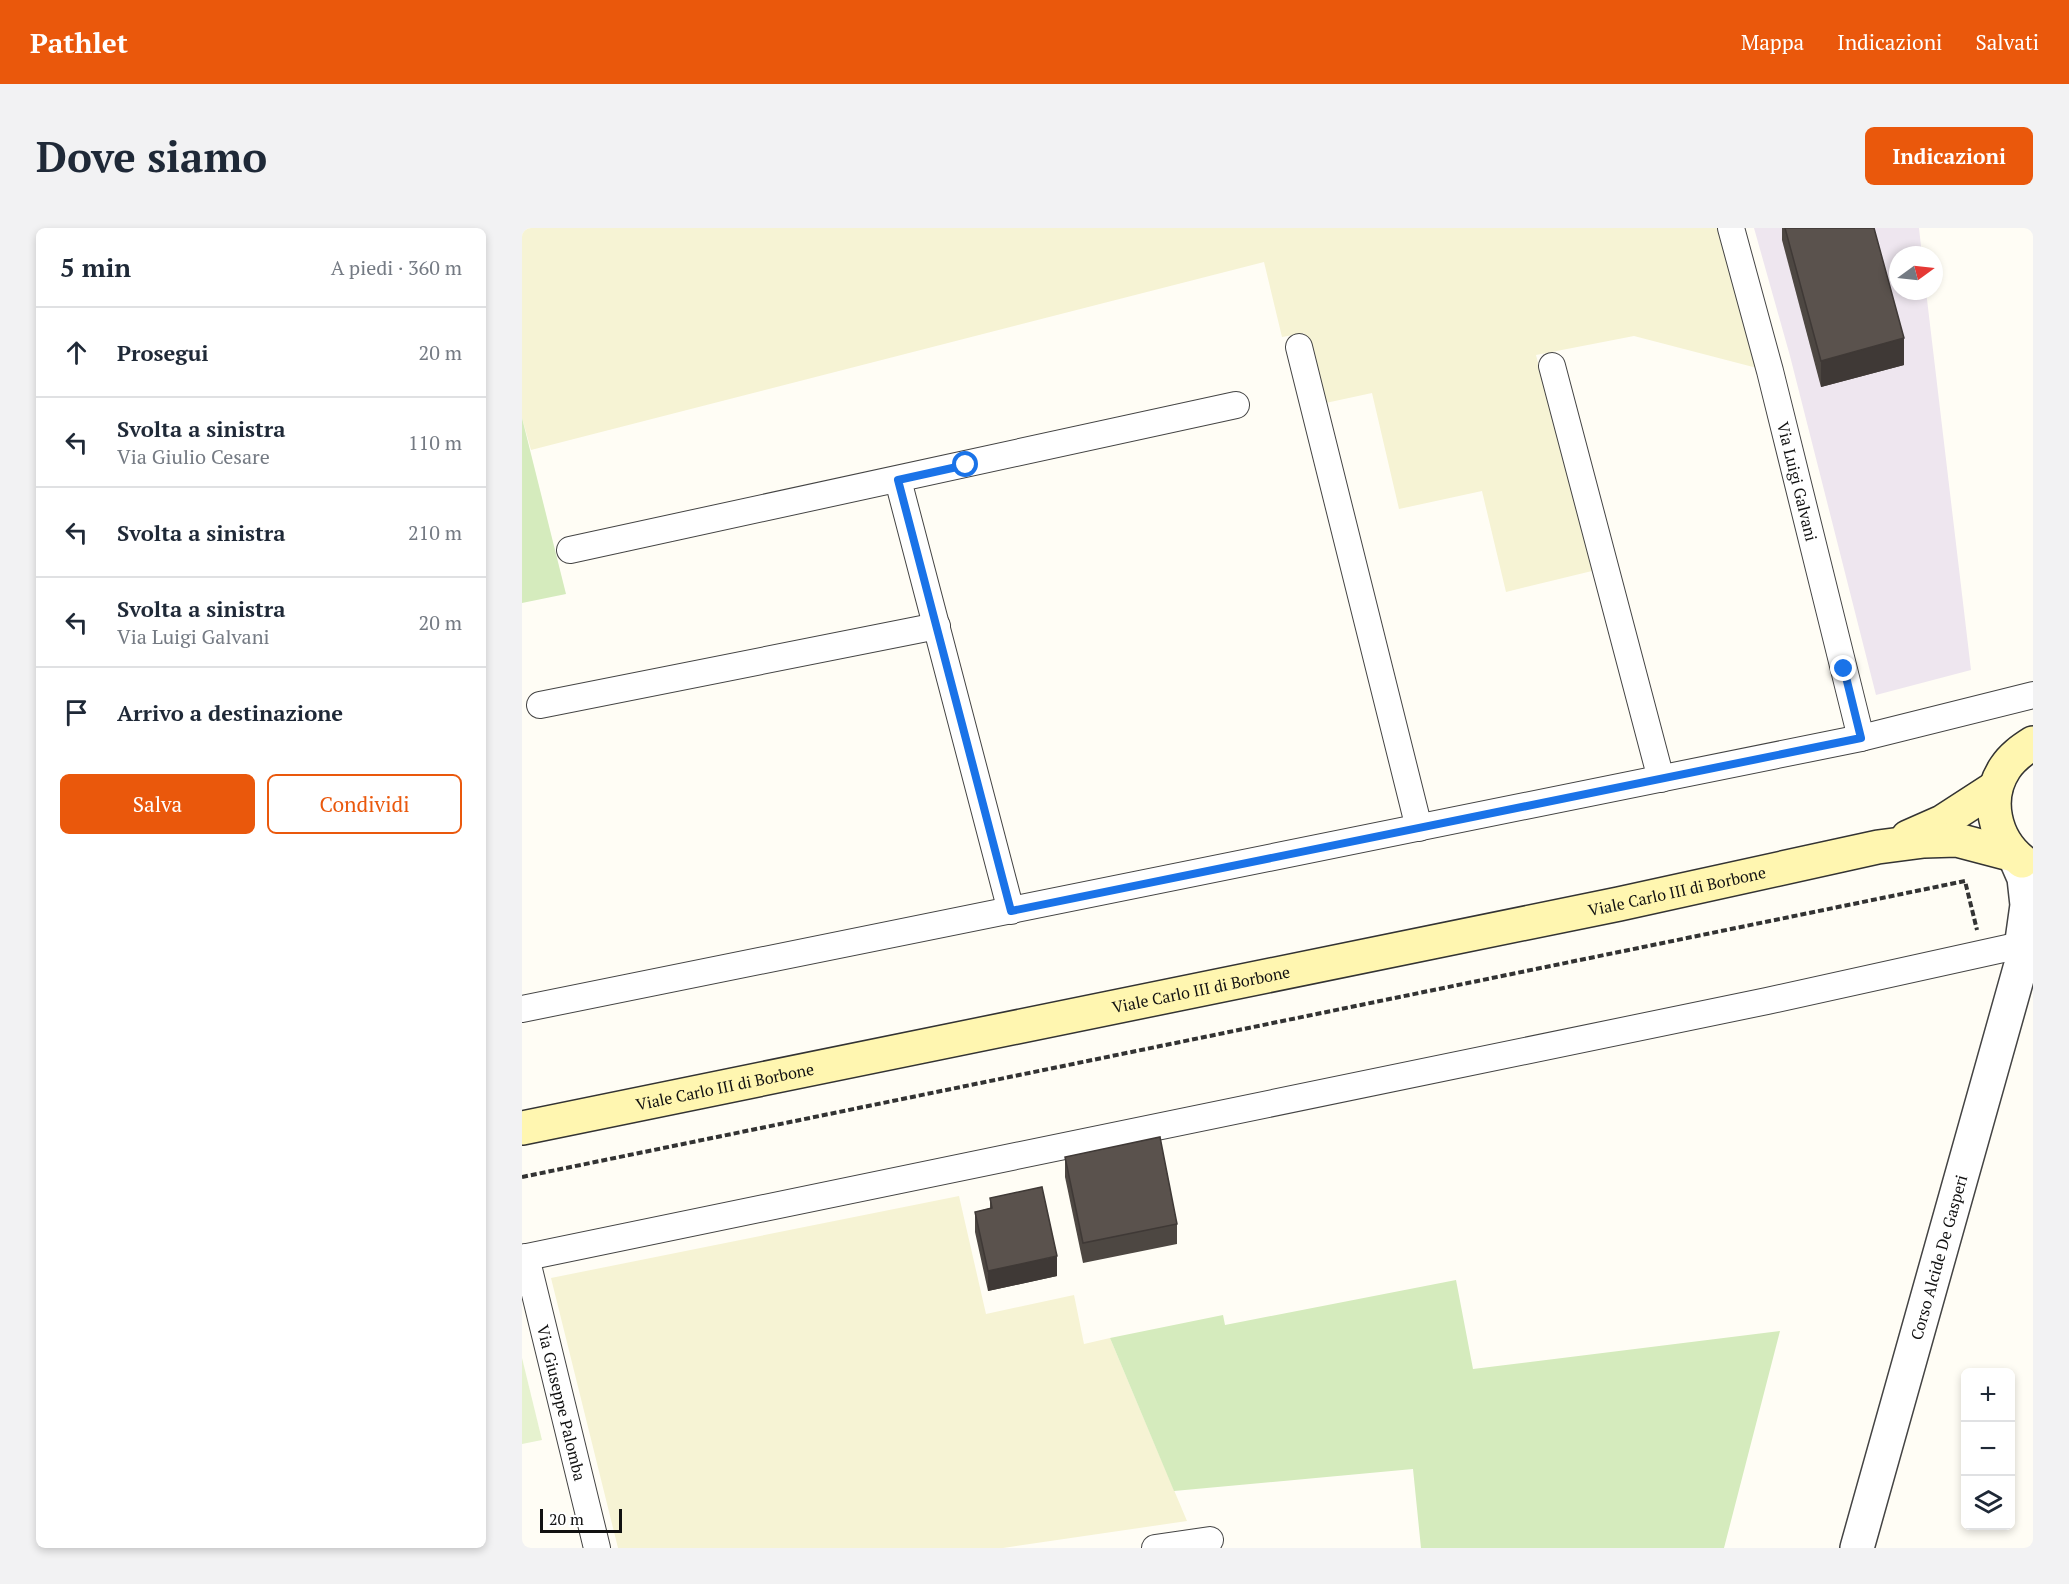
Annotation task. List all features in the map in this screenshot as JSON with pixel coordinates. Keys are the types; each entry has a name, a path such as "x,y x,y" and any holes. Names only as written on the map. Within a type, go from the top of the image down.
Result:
{"main road":[{"name":"Viale Carlo III di Borbone","path":"2024,861 2004,842 1997,827 1994,807 1996,787 2004,768 2018,753 2033,743"},
{"name":"Viale Carlo III di Borbone","path":"1878,847 1942,822 1996,787"},
{"name":"Viale Carlo III di Borbone","path":"522,1128 1619,904 1878,847 1924,841 1958,840 2024,861"}],"street":[{"name":"Via Luigi Galvani","path":"1731,228 1770,371 1861,738"},
{"path":"1299,347 1419,828"},
{"path":"1552,366 1661,778"},
{"path":"570,550 1236,405"},
{"path":"898,480 1011,911"},
{"path":"540,705 937,626"},
{"path":"522,1009 1861,738 2033,695"},
{"name":"Corso Alcide De Gasperi","path":"1857,1548 2026,947 2027,905 2024,861"},
{"path":"524,1257 2026,947"},
{"name":"Via Giuseppe Palomba","path":"524,1257 597,1548"},
{"path":"1155,1548 1210,1540"}],"path":[{"path":"522,1177 1965,881 1984,954"}],"shaded area":[{"path":"522,228 1717,228 1757,368 1634,336 1536,355 1592,571 1506,592 1482,491 1399,509 1372,393 1321,404 1304,333 1282,337 1264,262 531,450 522,418"},
{"path":"1754,228 1919,228 1921,246 1889,246 1889,300 1927,300 1971,670 1876,695 1790,356"},
{"path":"959,1196 986,1314 1074,1295 1084,1344 1110,1338 1187,1521 1003,1548 618,1548 551,1278"}],"green space":[{"path":"522,418 566,594 522,603"},
{"path":"1456,1280 1473,1369 1780,1331 1724,1548 1421,1548 1413,1469 1174,1491 1110,1338 1223,1315 1225,1325"},
{"path":"522,1358 542,1440 522,1444"}],"building":[{"path":"1785,228 1874,228 1889,283 1889,300 1894,300 1904,338 1821,361"},
{"path":"1160,1137 1177,1224 1083,1243 1065,1157"},
{"path":"1042,1187 1057,1256 988,1271 975,1212 992,1208 990,1198"}],"route":[{"path":"966,465 898,480 1011,911 1861,738 1844,669"}]}
